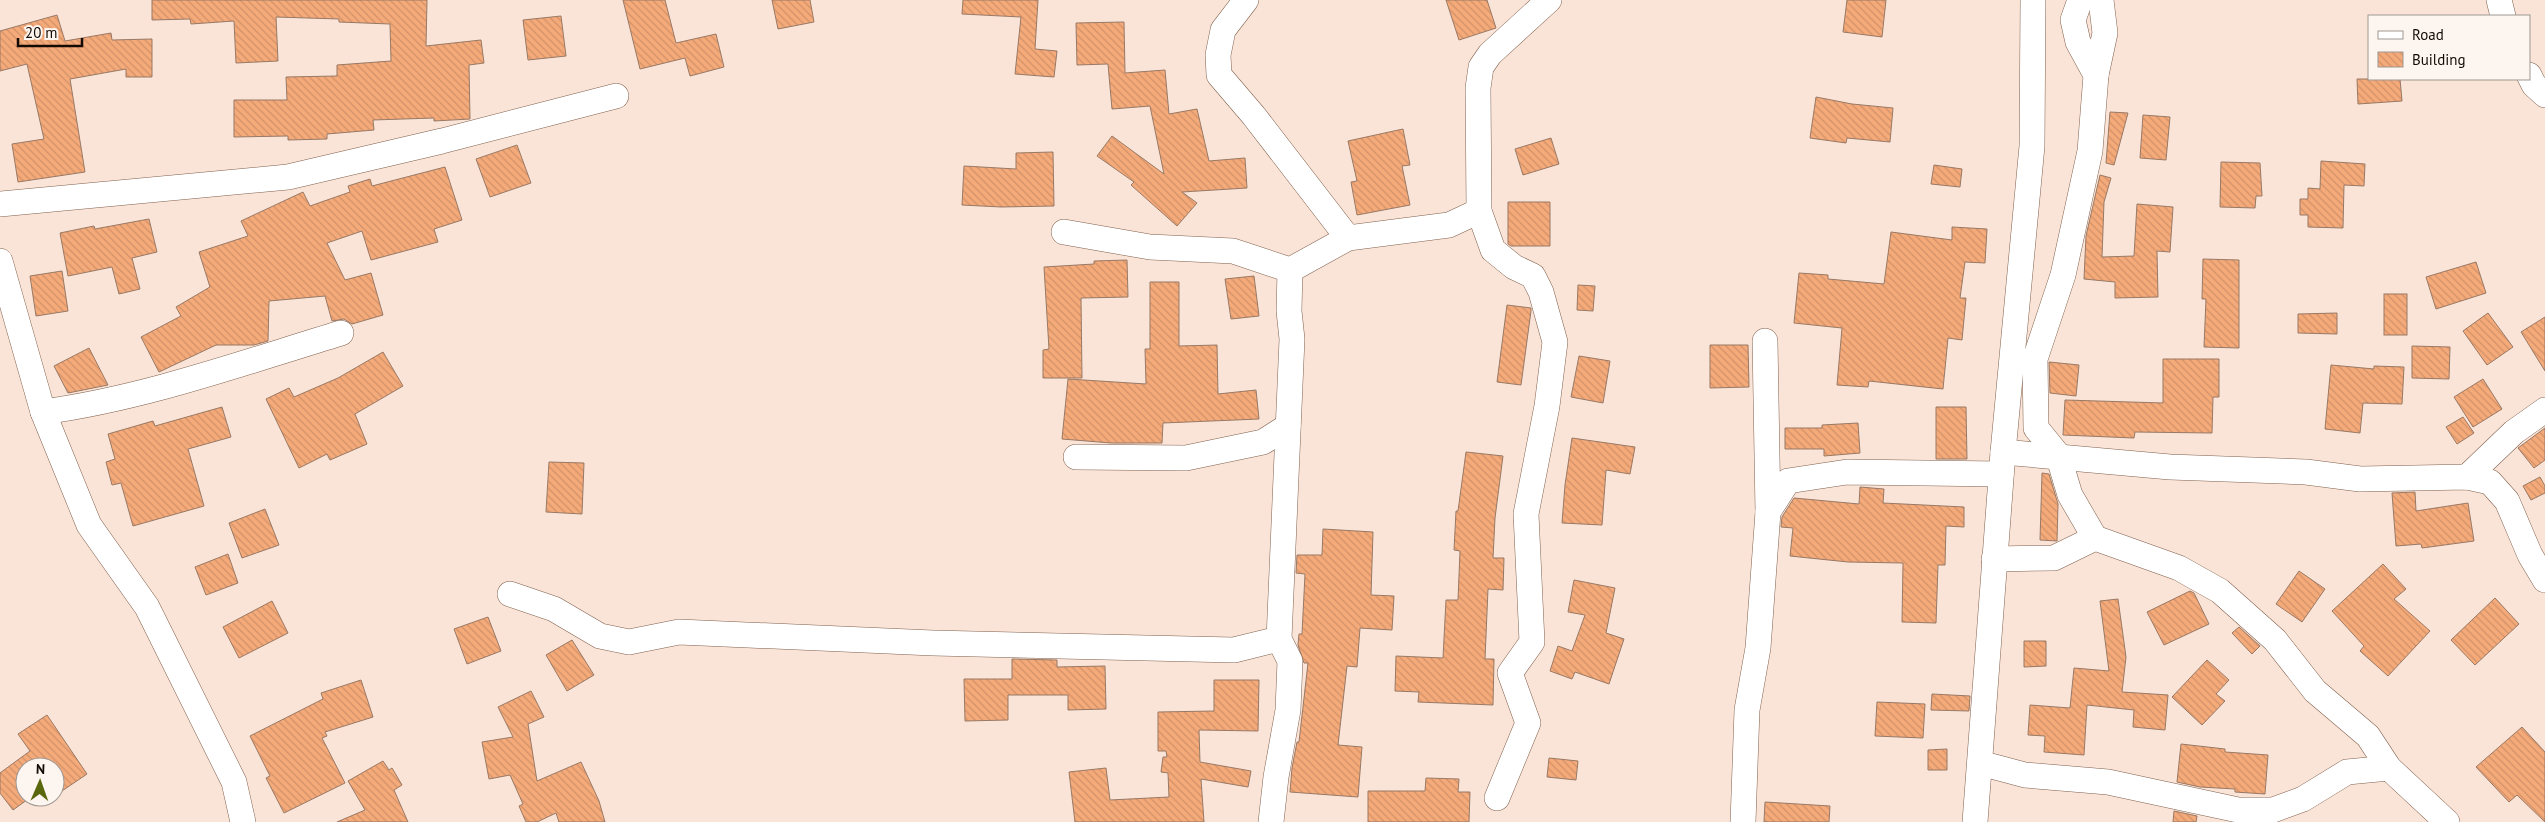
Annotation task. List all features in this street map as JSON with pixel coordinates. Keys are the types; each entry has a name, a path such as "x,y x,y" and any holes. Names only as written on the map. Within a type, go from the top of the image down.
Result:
{"street":[{"path":"1246,0 1222,30 1218,55 1218,75 1254,116 1348,238"},
{"path":"1497,798 1528,723 1510,673 1532,642 1526,514 1547,406 1555,342 1541,292 1533,276 1514,267 1493,250 1479,212 1478,88 1481,67 1490,54 1549,0"},
{"path":"1975,822 2002,463 2032,146 2033,0"},
{"path":"2080,0 2073,20 2078,42 2096,74"},
{"path":"2101,0 2106,33 2096,74 2090,151 2063,275 2035,359 2036,428 2058,455 2070,495 2095,538 2179,568 2220,591 2275,640 2315,691 2368,736 2388,768 2447,822"},
{"path":"2499,0 2503,15"},
{"path":"2530,77 2534,85 2545,95"},
{"path":"0,204 288,177 442,141 616,96"},
{"path":"1064,232 1150,247 1233,251 1290,270 1348,238 1449,225 1479,212"},
{"path":"0,261 4,295 43,412 89,525 147,607 234,782 243,822"},
{"path":"1271,822 1289,691 1290,661 1279,639 1292,339 1289,311 1290,270"},
{"path":"43,412 102,402 177,384 340,333"},
{"path":"1743,822 1747,710 1758,648 1768,512 1765,341"},
{"path":"2012,345 2035,359"},
{"path":"2467,477 2514,432 2545,410"},
{"path":"1076,457 1186,458 1263,442 1288,426"},
{"path":"1263,442 1287,456"},
{"path":"1768,512 1788,481 1847,472 2002,463 2058,455 2170,467 2306,472 2360,479 2467,477 2490,482 2507,501 2530,555 2545,580"},
{"path":"1994,559 2054,558 2095,538"},
{"path":"510,594 554,609 600,636 629,642 679,632 933,643 1234,650 1279,639"},
{"path":"1980,763 2025,775 2108,782 2230,808 2273,810 2302,799 2347,772 2388,768"}],"building":[{"path":"152,0 427,0 426,46 481,40 484,63 469,65 470,119 434,121 434,118 373,120 374,130 327,134 327,139 288,140 288,136 234,137 234,100 287,100 286,77 337,76 337,65 391,61 390,24 339,22 339,19 276,17 278,61 236,63 234,21 191,24 190,19 152,20"},
{"path":"623,0 665,0 676,43 716,34 724,67 690,76 685,58 640,69"},
{"path":"772,0 810,0 814,22 778,29"},
{"path":"963,0 1038,0 1035,49 1057,51 1054,77 1015,74 1021,17 962,14"},
{"path":"1446,0 1487,0 1496,28 1459,40"},
{"path":"1847,0 1886,0 1882,37 1843,32"},
{"path":"57,15 65,41 111,33 112,40 152,39 152,77 126,77 126,69 70,79 85,172 18,182 12,144 44,139 27,64 0,71 0,31"},
{"path":"561,16 566,56 528,60 523,20"},
{"path":"1124,22 1125,73 1165,70 1169,114 1197,109 1209,161 1245,158 1247,188 1182,192 1197,203 1177,226 1131,185 1134,182 1097,156 1112,136 1164,174 1150,106 1112,109 1108,64 1077,65 1076,23"},
{"path":"2357,79 2400,80 2402,101 2358,104"},
{"path":"1816,97 1852,104 1893,108 1890,142 1847,138 1846,143 1810,138"},
{"path":"2110,112 2128,113 2114,165 2106,163"},
{"path":"2143,115 2170,117 2166,160 2140,158"},
{"path":"1403,129 1410,165 1402,166 1410,205 1357,215 1351,182 1357,181 1348,141"},
{"path":"1551,138 1559,164 1523,175 1515,149"},
{"path":"517,145 531,183 490,197 476,159"},
{"path":"1053,152 1054,206 1001,207 962,205 964,166 1016,169 1016,153"},
{"path":"2321,161 2365,164 2364,186 2344,185 2343,228 2308,227 2308,215 2300,215 2300,199 2308,199 2308,188 2320,189"},
{"path":"2221,162 2260,163 2262,196 2256,196 2255,208 2220,207"},
{"path":"1934,165 1962,169 1960,187 1931,184"},
{"path":"445,167 462,220 434,229 438,242 371,260 362,231 327,243 345,280 371,273 383,315 352,324 344,319 332,321 325,296 269,301 268,341 254,345 216,345 159,372 141,337 181,316 176,307 210,287 199,252 248,236 241,221 303,192 310,206 350,192 348,186 370,179 372,186"},
{"path":"2100,175 2111,178 2104,202 2102,257 2134,256 2137,204 2173,207 2170,252 2157,251 2158,297 2115,298 2115,282 2084,279 2086,236"},
{"path":"1508,202 1550,202 1550,246 1511,246 1508,244"},
{"path":"149,219 157,252 132,258 140,289 119,294 112,267 68,276 60,233 94,226 95,229"},
{"path":"1952,227 1987,229 1985,263 1965,262 1960,298 1966,298 1962,340 1948,338 1943,389 1869,381 1868,387 1837,385 1842,328 1794,323 1799,273 1828,275 1828,279 1884,284 1891,232 1952,240"},
{"path":"2203,259 2239,260 2239,348 2204,347 2206,299 2202,299"},
{"path":"1127,260 1128,297 1081,298 1082,378 1043,378 1043,350 1049,349 1044,267 1094,264 1094,261"},
{"path":"2476,262 2486,293 2436,309 2426,277"},
{"path":"62,271 68,311 36,316 30,276"},
{"path":"1254,276 1259,316 1231,319 1225,279"},
{"path":"1150,282 1179,282 1179,346 1217,345 1218,394 1256,390 1259,419 1163,423 1162,443 1111,443 1062,439 1068,379 1146,384 1145,349 1150,349"},
{"path":"1578,285 1595,286 1593,311 1577,310"},
{"path":"2384,294 2407,294 2407,335 2384,335"},
{"path":"1507,305 1531,308 1521,385 1497,382"},
{"path":"2337,313 2337,334 2298,333 2298,314"},
{"path":"2488,313 2513,347 2487,365 2463,331"},
{"path":"2545,317 2545,371 2521,332"},
{"path":"1710,345 1748,345 1749,387 1710,388"},
{"path":"2412,346 2450,347 2449,379 2412,378"},
{"path":"89,348 108,385 68,393 54,366"},
{"path":"383,352 403,386 355,414 367,444 330,460 327,454 299,468 266,399 289,388 294,397 338,378"},
{"path":"1579,356 1610,361 1603,403 1571,397"},
{"path":"2163,359 2219,359 2219,397 2213,397 2212,433 2135,432 2134,438 2063,435 2065,400 2163,403"},
{"path":"2049,362 2079,365 2076,396 2050,393"},
{"path":"2331,365 2374,369 2374,366 2404,367 2402,404 2363,403 2360,433 2325,429"},
{"path":"2483,379 2502,409 2473,427 2454,397"},
{"path":"222,407 231,437 188,449 204,506 133,526 121,483 112,485 106,462 115,459 108,434 153,421 155,426"},
{"path":"1936,407 1966,407 1967,459 1936,459"},
{"path":"2463,417 2474,433 2457,444 2446,427"},
{"path":"1858,423 1860,453 1824,456 1824,449 1785,449 1785,428 1822,428 1822,425"},
{"path":"2545,428 2545,460 2534,468 2518,448"},
{"path":"1572,438 1635,447 1630,474 1606,470 1602,525 1562,523"},
{"path":"1466,452 1503,456 1495,518 1493,558 1504,558 1503,590 1488,589 1485,659 1494,659 1493,705 1418,702 1419,692 1395,691 1396,656 1443,658 1446,600 1458,600 1460,551 1454,550 1456,511 1458,511"},
{"path":"549,462 584,463 582,514 546,512"},
{"path":"2042,473 2049,474 2058,504 2057,541 2040,540"},
{"path":"2540,477 2545,486 2545,493 2531,500 2523,486"},
{"path":"1860,487 1884,489 1883,503 1964,507 1964,527 1946,526 1945,565 1938,565 1936,623 1902,622 1903,563 1848,562 1790,556 1793,528 1781,527 1782,517 1794,498 1859,504"},
{"path":"2415,492 2416,511 2468,503 2474,541 2422,548 2421,544 2396,546 2392,493"},
{"path":"265,509 279,545 242,558 229,523"},
{"path":"1323,529 1373,532 1371,595 1394,596 1392,630 1360,628 1357,667 1347,666 1338,745 1362,747 1358,797 1290,792 1292,768 1297,742 1299,742 1308,663 1304,663 1298,645 1299,634 1302,634 1305,574 1296,573 1297,555 1322,555"},
{"path":"228,554 238,583 206,595 195,567"},
{"path":"2383,564 2406,589 2394,599 2430,631 2388,676 2360,651 2364,646 2332,611"},
{"path":"2299,571 2325,589 2302,622 2276,604"},
{"path":"1574,580 1615,588 1606,633 1624,639 1609,684 1575,672 1572,679 1550,671 1558,646 1572,651 1585,615 1568,612"},
{"path":"2190,591 2194,593 2209,624 2164,645 2147,612"},
{"path":"2495,598 2519,624 2475,665 2451,640"},
{"path":"2118,599 2126,657 2122,692 2168,695 2165,730 2133,727 2134,710 2087,705 2084,755 2044,752 2045,736 2028,735 2030,705 2070,708 2074,668 2109,671 2100,601"},
{"path":"272,601 288,633 239,658 223,627"},
{"path":"488,617 501,651 467,664 454,629"},
{"path":"2239,627 2260,646 2252,654 2232,633"},
{"path":"572,640 594,675 567,691 546,655"},
{"path":"2024,641 2046,641 2046,666 2024,667"},
{"path":"1012,659 1057,660 1057,667 1105,666 1106,709 1068,710 1068,695 1008,695 1008,720 965,721 964,679 1012,679"},
{"path":"2207,660 2229,680 2216,694 2225,701 2202,725 2172,697"},
{"path":"361,680 373,717 325,732 327,736 322,738 345,783 284,813 266,778 270,776 250,736 323,699 321,693"},
{"path":"1214,680 1259,680 1258,731 1199,730 1200,762 1251,771 1248,787 1201,779 1204,822 1075,822 1069,772 1106,768 1110,800 1169,797 1168,773 1161,772 1163,757 1167,757 1166,751 1158,751 1158,712 1214,711"},
{"path":"531,691 544,717 528,724 537,781 581,762 599,801 605,822 559,822 556,813 537,822 526,822 519,806 523,804 510,775 489,779 482,742 513,737 498,707"},
{"path":"1932,694 1970,696 1969,711 1931,710"},
{"path":"1877,702 1925,704 1923,738 1875,736"},
{"path":"47,715 87,774 65,789 65,757 22,757 30,751 18,734"},
{"path":"2522,727 2545,752 2545,822 2517,795 2509,802 2476,767"},
{"path":"2181,744 2225,749 2225,752 2268,755 2265,794 2235,792 2235,789 2200,787 2177,782"},
{"path":"1947,749 1947,770 1928,770 1928,750"},
{"path":"1549,758 1578,761 1576,780 1547,777"},
{"path":"383,761 389,770 392,768 402,785 394,790 408,822 337,822 365,810 348,781"},
{"path":"15,762 15,807 17,807 13,810 0,793 0,773"},
{"path":"1426,778 1459,779 1458,792 1470,792 1469,822 1368,822 1368,791 1425,791"},
{"path":"1765,802 1830,806 1829,822 1764,822"},
{"path":"2174,811 2197,816 2196,822 2173,822"}]}
